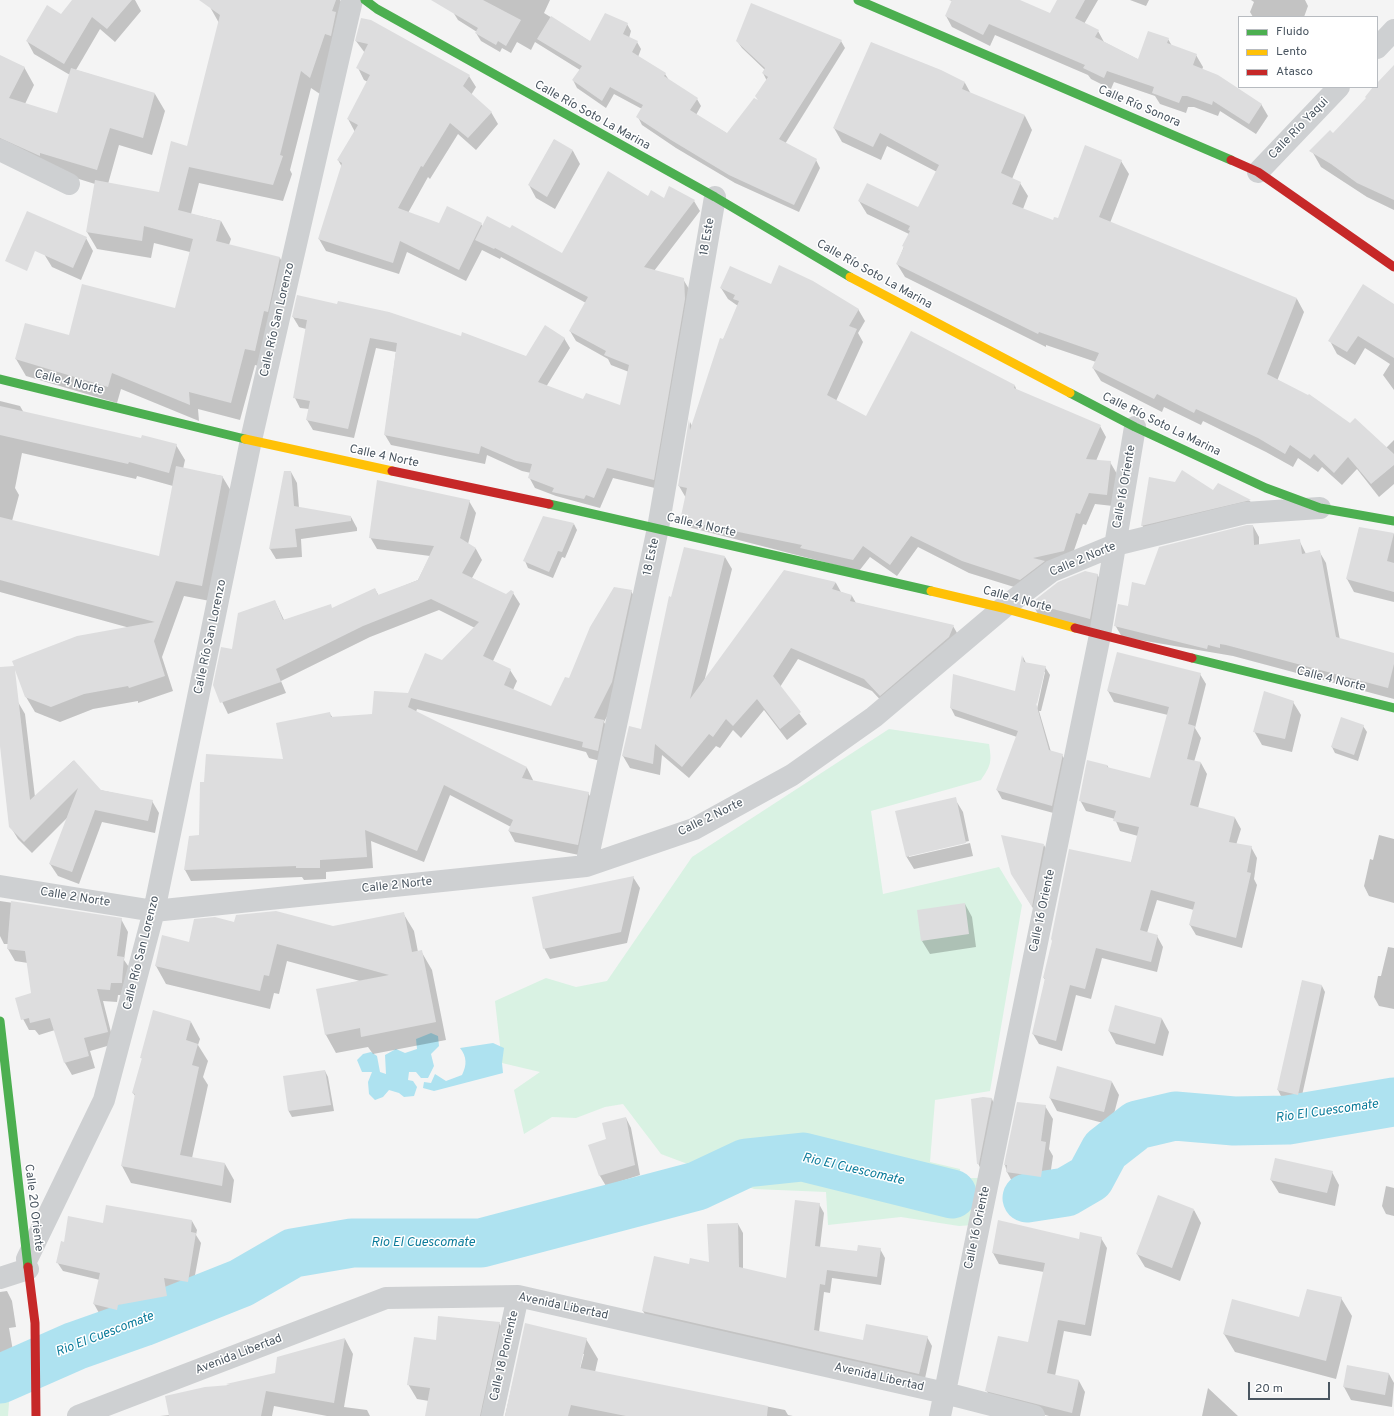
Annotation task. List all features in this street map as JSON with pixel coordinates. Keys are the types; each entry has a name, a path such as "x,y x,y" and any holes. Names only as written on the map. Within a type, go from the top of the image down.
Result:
{"main road":[{"name":"Calle Río Soto La Marina","path":"365,0 384,13 715,197 866,286 1135,427 1266,488 1320,508 1394,521"},
{"name":"Calle Río Sonora","path":"858,0 1258,172 1394,268"},
{"name":"Calle 4 Norte","path":"0,378 251,440 658,528 1003,608 1100,635 1394,708"},
{"name":"Calle 20 Oriente","path":"0,1021 5,1121 28,1264 35,1323 36,1416"}],"street":[{"name":"Calle Río San Lorenzo","path":"28,1264 104,1100 154,911 251,440 352,0"},
{"path":"1378,47 1394,30"},
{"name":"Calle Río Yaqui","path":"1258,172 1338,88"},
{"path":"0,150 70,184"},
{"name":"18 Este","path":"586,866 658,528 715,197"},
{"name":"Calle 16 Oriente","path":"940,1416 1100,635 1135,427"},
{"name":"Calle 2 Norte","path":"0,886 154,911 586,866 694,829 792,775 874,717 1003,608 1052,571 1115,545 1245,513 1320,508"},
{"path":"0,1278 28,1264"},
{"name":"Avenida Libertad","path":"78,1416 386,1298 518,1296 945,1393 1034,1416"},
{"name":"Calle 18 Poniente","path":"492,1416 518,1296"}],"green space":[{"path":"889,729 989,744 990,763 981,780 871,811 883,894 999,867 1022,905 990,1091 935,1100 930,1162 960,1169 961,1178 996,1178 988,1224 959,1226 901,1217 828,1225 826,1192 754,1189 661,1154 623,1104 605,1107 576,1118 552,1117 524,1134 514,1090 540,1072 502,1063 495,1001 546,978 576,987 607,981 692,857"},
{"path":"13,1350 8,1416 0,1416 0,1354"}],"water":[{"path":"431,1033 438,1036 439,1046 431,1054 434,1066 428,1078 421,1078 416,1072 409,1072 408,1080 413,1081 417,1087 414,1096 404,1097 399,1093 389,1090 383,1097 375,1100 369,1094 368,1082 372,1072 362,1072 357,1060 363,1054 371,1052 377,1056 380,1072 386,1074 385,1055 396,1049 405,1053 417,1049 416,1039"},
{"path":"493,1043 504,1048 502,1063 503,1073 434,1091 423,1088 424,1082 431,1083 435,1074 446,1081 462,1075 466,1061 460,1048"}],"building":[{"path":"72,0 132,0 107,29 92,17 64,64 26,41 47,5 61,14"},
{"path":"199,0 336,0 332,11 336,12 331,36 325,34 310,78 301,71 280,155 283,156 273,185 189,167 178,210 221,221 216,241 280,257 268,312 264,311 255,351 245,349 231,403 189,392 190,405 112,373 108,387 15,359 25,323 69,335 82,284 175,308 193,239 144,226 142,241 86,232 95,180 159,192 171,141 187,146 220,15"},
{"path":"431,0 483,0 521,20 506,46 498,41 496,45 475,33 478,28"},
{"path":"952,0 1020,0 1050,13 1057,0 1085,0 1075,18 1099,30 1095,37 1138,59 1148,31 1169,38 1167,43 1197,54 1193,65 1218,75 1262,104 1249,124 1213,101 1212,105 1187,96 1182,96 1179,103 1152,93 1154,87 1107,71 1104,78 1083,68 1085,65 989,24 983,35 945,16"},
{"path":"751,3 842,40 779,139 817,159 794,205 729,175 671,140 636,117 643,105 610,87 602,101 572,80 582,66 537,39 551,16 590,41 605,13 628,23 623,34 638,41 632,52 666,73 664,76 698,98 690,110 727,133 754,98 758,100 755,96 768,77 762,73 765,68 736,41"},
{"path":"361,18 371,20 470,75 463,86 492,112 468,138 450,123 423,167 421,166 398,208 439,223 447,206 482,223 459,270 400,241 393,263 318,239 342,163 337,160 358,125 347,119 370,75 356,68 368,44 355,41"},
{"path":"871,42 941,70 965,82 962,89 1025,115 1001,173 1021,182 1012,204 1053,220 1054,217 1058,218 1085,145 1122,160 1099,217 1297,298 1267,374 1308,395 1309,394 1350,423 1355,418 1394,454 1394,465 1371,484 1348,457 1334,473 1314,454 1310,459 1290,445 1285,454 1258,438 1196,409 1194,413 1157,394 1154,399 1092,368 1099,353 1039,332 1038,334 896,264 904,247 902,246 910,231 908,230 910,226 858,201 867,183 918,207 939,165 880,133 873,147 833,128"},
{"path":"0,55 25,67 9,98 57,113 71,68 155,93 143,138 110,128 97,170 40,153 40,156 0,138"},
{"path":"1394,65 1394,200 1357,183 1331,164 1309,151 1330,130 1333,133 1366,98 1365,97 1372,88 1378,88 1378,82"},
{"path":"554,139 573,150 547,197 528,185"},
{"path":"608,171 648,196 651,190 664,198 669,186 695,200 644,267 684,278 685,299 654,480 607,468 594,498 586,495 584,499 552,492 554,488 528,478 532,464 516,461 481,446 479,454 384,435 397,343 370,338 348,429 306,420 310,401 293,398 307,320 292,317 297,295 337,304 338,301 389,312 461,336 462,332 526,356 545,325 565,338 538,382 583,399 586,393 620,405 629,365 604,355 606,351 569,331 588,297 495,248 494,249 475,240 487,216 510,228 512,225 562,253"},
{"path":"27,211 87,237 73,268 35,251 27,271 5,261"},
{"path":"779,265 813,281 859,309 849,326 857,329 827,395 866,416 911,331 1015,385 1014,388 1101,425 1086,459 1111,461 1107,495 1089,493 1080,514 1076,513 1064,551 1033,558 1045,561 1020,580 962,561 911,536 890,565 863,546 853,560 800,548 802,545 690,522 691,518 681,516 687,488 678,486 689,419 690,430 720,338 723,339 739,301 733,299 735,295 720,288 730,266 771,284"},
{"path":"1363,284 1394,304 1394,358 1358,336 1347,352 1328,341"},
{"path":"0,406 141,438 142,435 177,444 169,473 129,462 128,464 0,435"},
{"path":"176,466 223,476 202,586 176,581 154,641 165,676 129,688 128,686 84,694 51,707 25,697 15,670 30,800 74,760 101,790 153,800 148,821 95,810 72,872 49,864 78,788 24,842 9,827 0,746 0,667 14,666 12,661 77,636 155,622 0,580 0,517 159,556"},
{"path":"1182,470 1213,490 1218,483 1251,500 1141,526 1149,477 1175,482"},
{"path":"284,471 291,471 294,506 351,516 351,521 295,529 297,547 269,549"},
{"path":"377,480 470,500 460,538 476,548 462,573 506,594 511,590 514,592 483,656 511,669 504,685 551,706 565,677 569,678 590,627 614,587 632,590 612,682 594,718 604,720 598,751 582,747 583,742 411,698 408,707 527,767 522,778 589,792 578,845 508,831 513,820 444,785 417,851 365,830 367,857 320,860 320,868 296,868 296,866 184,870 189,836 199,835 200,782 204,782 206,754 283,759 276,723 330,712 331,717 372,714 374,691 408,693 425,653 442,660 479,622 431,599 363,626 276,669 281,682 220,703 213,685 221,647 232,649 238,613 275,600 283,620 331,604 332,608 375,588 378,595 418,580 434,546 369,538"},
{"path":"543,516 574,523 562,552 558,551 549,572 523,561"},
{"path":"1247,525 1253,525 1254,545 1300,539 1302,554 1320,550 1336,637 1394,653 1394,664 1388,688 1226,645 1220,644 1220,648 1208,645 1207,649 1114,626 1118,604 1128,606 1132,582 1145,585 1159,547"},
{"path":"1359,527 1394,533 1387,561 1394,563 1394,592 1346,579"},
{"path":"684,547 725,556 690,699 784,570 836,582 832,589 852,595 850,601 954,625 949,637 880,696 864,679 791,648 773,676 801,712 780,729 757,699 733,726 726,719 713,737 709,734 682,767 655,744 653,764 622,756 629,726 641,729 669,596 671,597"},
{"path":"1085,571 1098,574 1090,619 1031,603 1058,582"},
{"path":"1117,652 1201,673 1188,724 1195,726 1187,759 1201,762 1190,805 1235,817 1229,842 1252,846 1247,872 1251,873 1236,938 1189,925 1195,902 1151,890 1140,930 1158,935 1151,962 1096,948 1085,989 1070,985 1056,1041 1032,1034 1045,978 1043,978 1052,941 1051,939 1069,849 1131,862 1139,827 1113,821 1116,811 1079,801 1087,760 1107,765 1107,767 1150,778 1169,707 1107,691"},
{"path":"1022,655 1024,662 1046,666 1037,704 1036,703 1049,750 1063,754 1052,806 996,790 1018,731 950,708 953,674 1015,691"},
{"path":"1264,691 1294,701 1285,739 1253,732"},
{"path":"1341,717 1364,725 1354,755 1331,747"},
{"path":"956,797 966,843 906,857 895,811"},
{"path":"1001,835 1044,844 1032,907 1011,874"},
{"path":"634,876 621,932 543,949 532,897"},
{"path":"11,901 122,918 117,956 124,957 122,983 111,983 110,990 97,989 108,1032 84,1038 89,1056 64,1063 50,1018 30,1023 29,1018 21,1020 15,998 31,993 25,951 7,949"},
{"path":"965,903 969,934 921,941 917,910"},
{"path":"276,911 333,926 404,912 412,952 422,950 436,1022 361,1037 360,1028 325,1035 316,989 389,975 277,944 269,976 264,975 260,991 155,966 162,935 189,942 194,919 215,917 234,922 236,915"},
{"path":"1302,980 1322,985 1298,1095 1277,1090"},
{"path":"1115,1005 1162,1018 1155,1044 1108,1031"},
{"path":"153,1010 191,1021 186,1040 198,1044 192,1065 199,1067 180,1155 225,1163 222,1186 121,1166 135,1094 132,1093"},
{"path":"1057,1066 1112,1081 1104,1112 1049,1098"},
{"path":"325,1070 331,1105 288,1111 283,1076"},
{"path":"983,1097 992,1098 979,1164 977,1164 971,1099"},
{"path":"1017,1102 1046,1105 1041,1141 1046,1142 1041,1177 1006,1172 1007,1165 1004,1165"},
{"path":"626,1117 635,1165 599,1176 588,1145 606,1139 602,1123"},
{"path":"1275,1158 1333,1171 1327,1193 1270,1180"},
{"path":"1158,1195 1194,1209 1172,1268 1136,1254"},
{"path":"795,1200 820,1203 815,1246 857,1251 858,1245 881,1248 877,1277 827,1270 825,1285 820,1284 814,1330 863,1340 866,1324 928,1336 919,1374 642,1311 654,1256 689,1264 690,1258 709,1262 707,1224 738,1223 739,1267 786,1278"},
{"path":"106,1205 192,1220 191,1232 196,1233 188,1282 164,1278 167,1296 118,1305 117,1310 93,1304 100,1273 56,1263 61,1241 64,1242 68,1216 103,1223"},
{"path":"998,1220 1079,1239 1080,1232 1102,1237 1085,1325 1058,1320 1047,1373 1079,1380 1072,1413 985,1391 998,1336 1028,1342 1045,1263 992,1253"},
{"path":"1307,1289 1342,1297 1326,1361 1223,1334 1232,1299 1299,1317"},
{"path":"438,1316 500,1322 480,1416 425,1416 430,1388 407,1385 414,1337 436,1340"},
{"path":"525,1323 587,1338 580,1368 768,1406 767,1416 626,1416 571,1405 568,1416 505,1416"},
{"path":"345,1338 334,1403 266,1391 261,1416 169,1416 165,1396 205,1387 230,1385 226,1384 275,1373 277,1357"},
{"path":"1347,1365 1389,1373 1385,1395 1343,1387"}],"waterway":[{"name":"Rio El Cuescomate","path":"1027,1198 1066,1192 1090,1178 1105,1150 1137,1125 1175,1116 1234,1121 1288,1120 1394,1102"},
{"name":"Rio El Cuescomate","path":"0,1379 75,1346 143,1322 241,1283 293,1253 352,1243 481,1243 697,1186 746,1163 803,1157 952,1194"}],"traffic: fast":[{"path":"365,0 377,9 715,197 850,277"},
{"path":"858,0 1231,160"},
{"path":"0,379 245,439"},
{"path":"1070,393 1135,427 1266,488 1320,508 1394,521"},
{"path":"549,504 931,591"},
{"path":"1192,658 1394,708"},
{"path":"0,1021 28,1267"}],"traffic: slow":[{"path":"850,277 1070,393"},
{"path":"245,439 392,471"},
{"path":"931,591 1003,608 1075,628"}],"traffic: jam":[{"path":"1231,160 1258,172 1394,267"},
{"path":"392,471 549,504"},
{"path":"1075,628 1192,658"},
{"path":"28,1267 35,1323 36,1416"}]}
